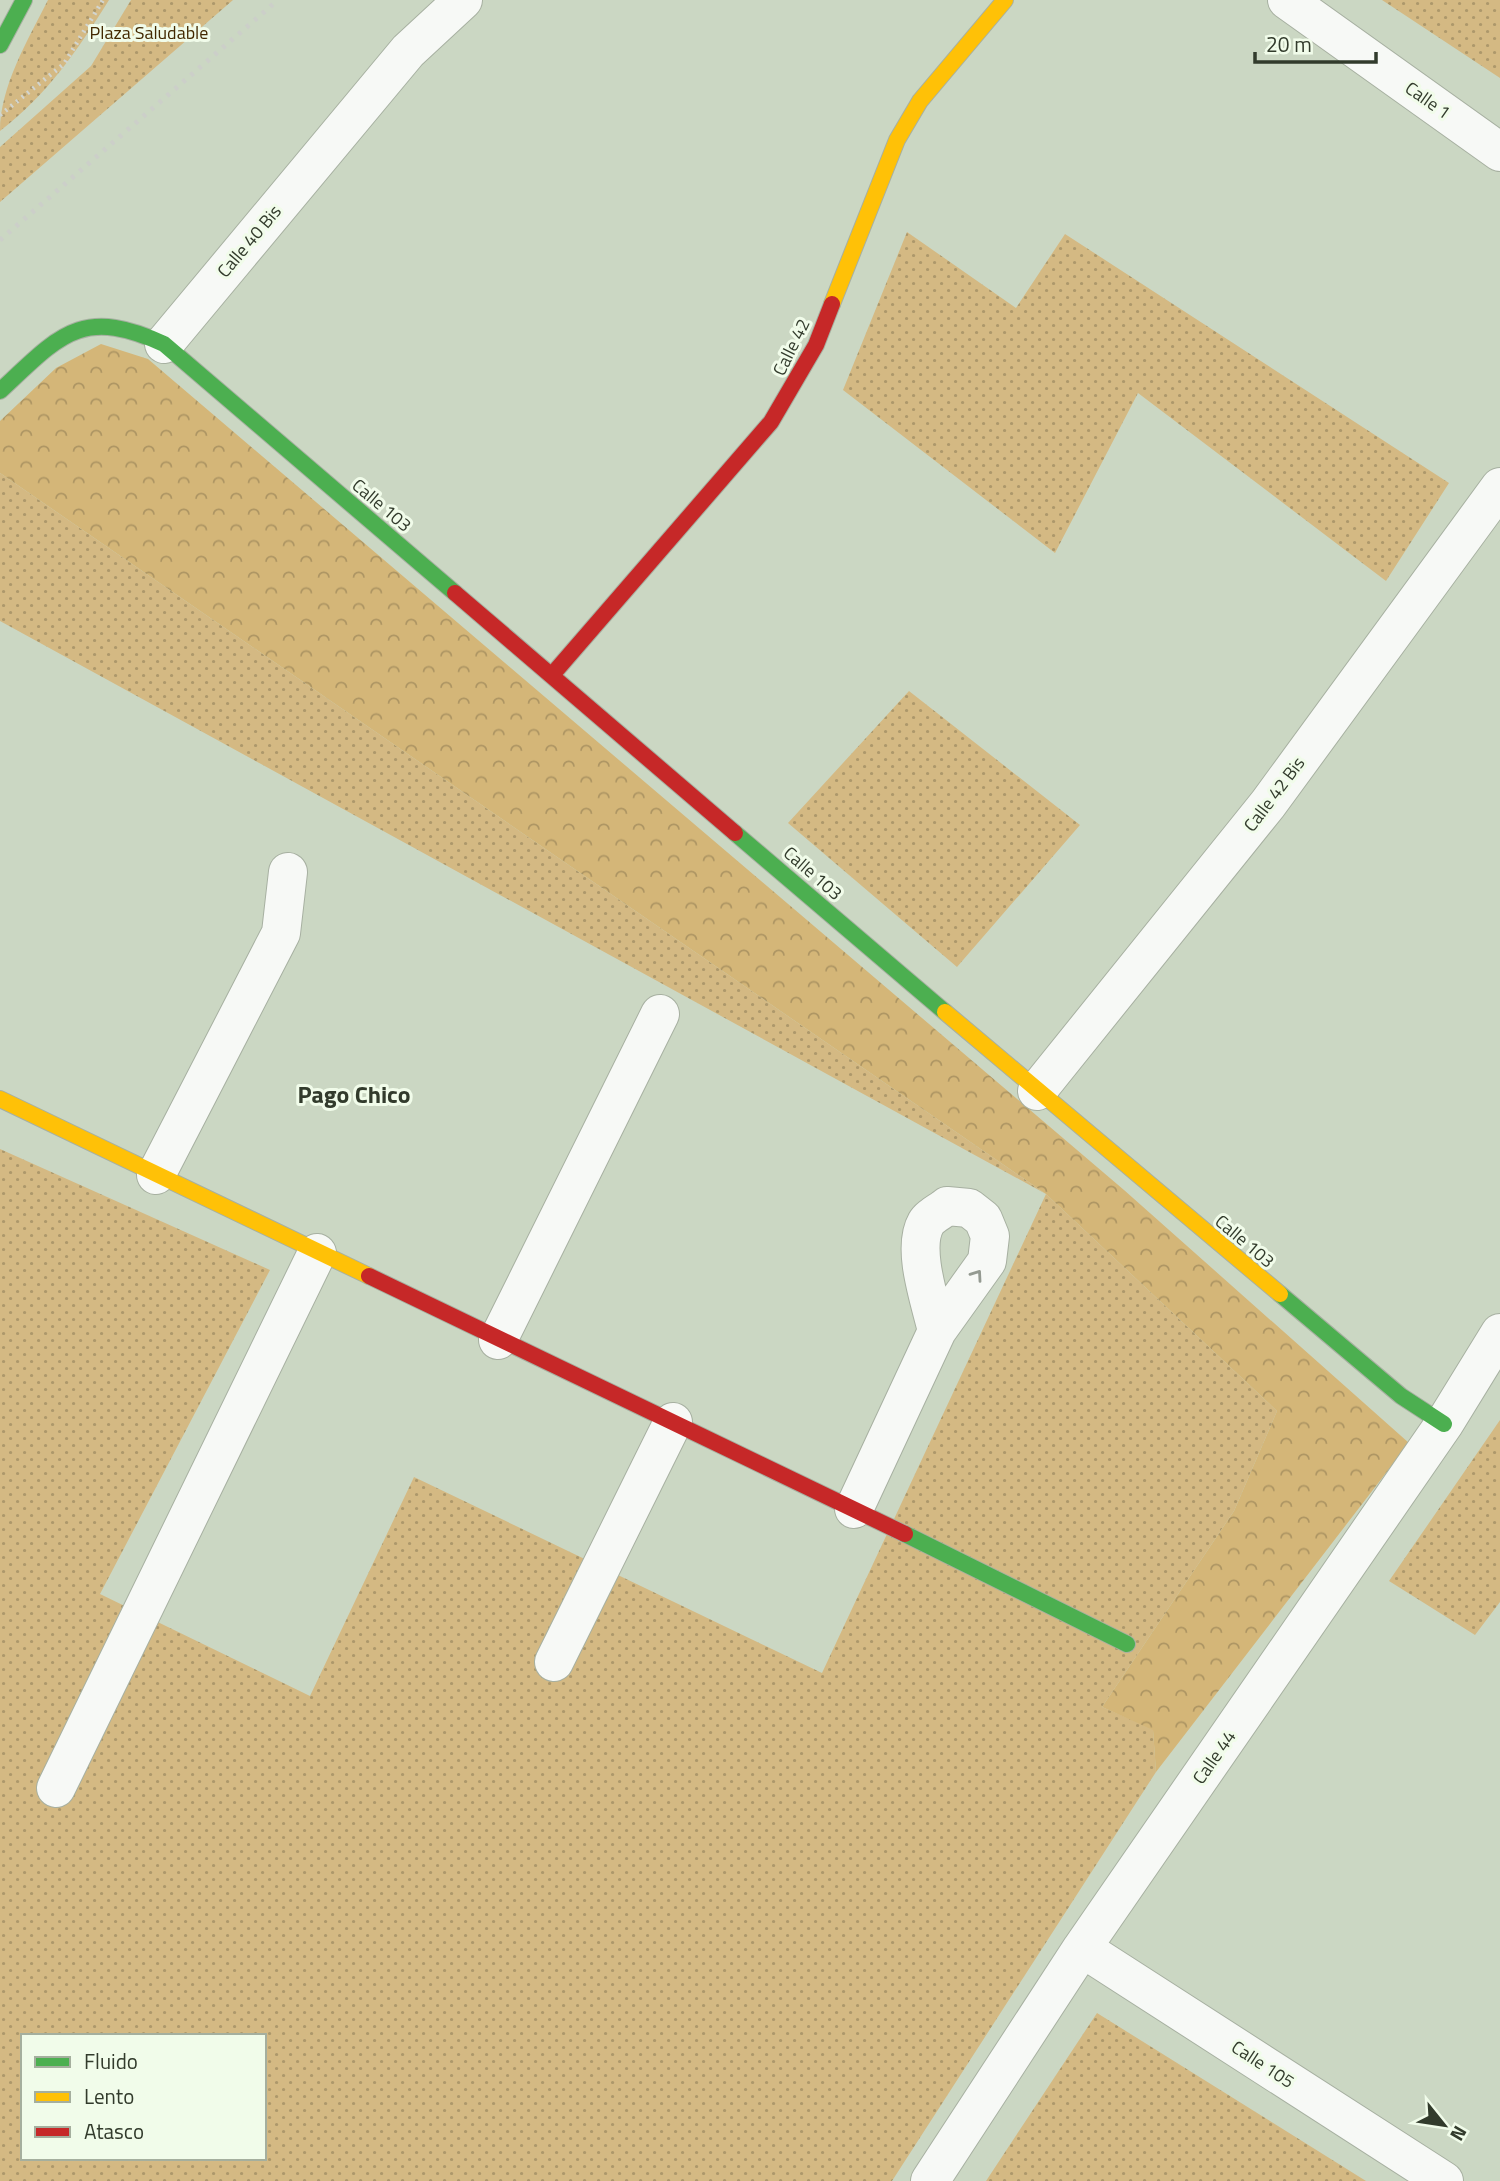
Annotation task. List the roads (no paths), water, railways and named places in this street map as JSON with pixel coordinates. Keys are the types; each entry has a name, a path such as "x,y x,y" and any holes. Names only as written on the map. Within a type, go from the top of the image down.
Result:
{"street":[{"path":"0,46 24,0"},
{"name":"Calle 40 Bis","path":"164,344 408,51 463,0"},
{"name":"Calle 42","path":"552,675 771,422 816,345 877,183 897,139 920,102 1005,0"},
{"name":"Calle 1","path":"1287,0 1500,152"},
{"path":"0,391 53,344 87,328 107,325 136,332 164,344"},
{"name":"Calle 103","path":"164,344 1037,1091 1401,1396 1444,1424"},
{"name":"Calle 42 Bis","path":"1037,1091 1268,804 1500,487"},
{"path":"156,1175 281,933 288,872"},
{"path":"498,1340 660,1014"},
{"path":"0,1099 854,1509 1127,1644"},
{"path":"56,1788 317,1253"},
{"path":"854,1509 937,1331"},
{"name":"Calle 44","path":"930,2181 1082,1948 1444,1424 1500,1333"},
{"path":"554,1662 673,1422"},
{"name":"Calle 105","path":"1082,1948 1444,2181"}],"railway":[{"path":"0,240 278,0"}],"district":[{"name":"Pago Chico","path":"354,1094"}],"park label":[{"name":"Plaza Saludable","path":"149,32"}]}
